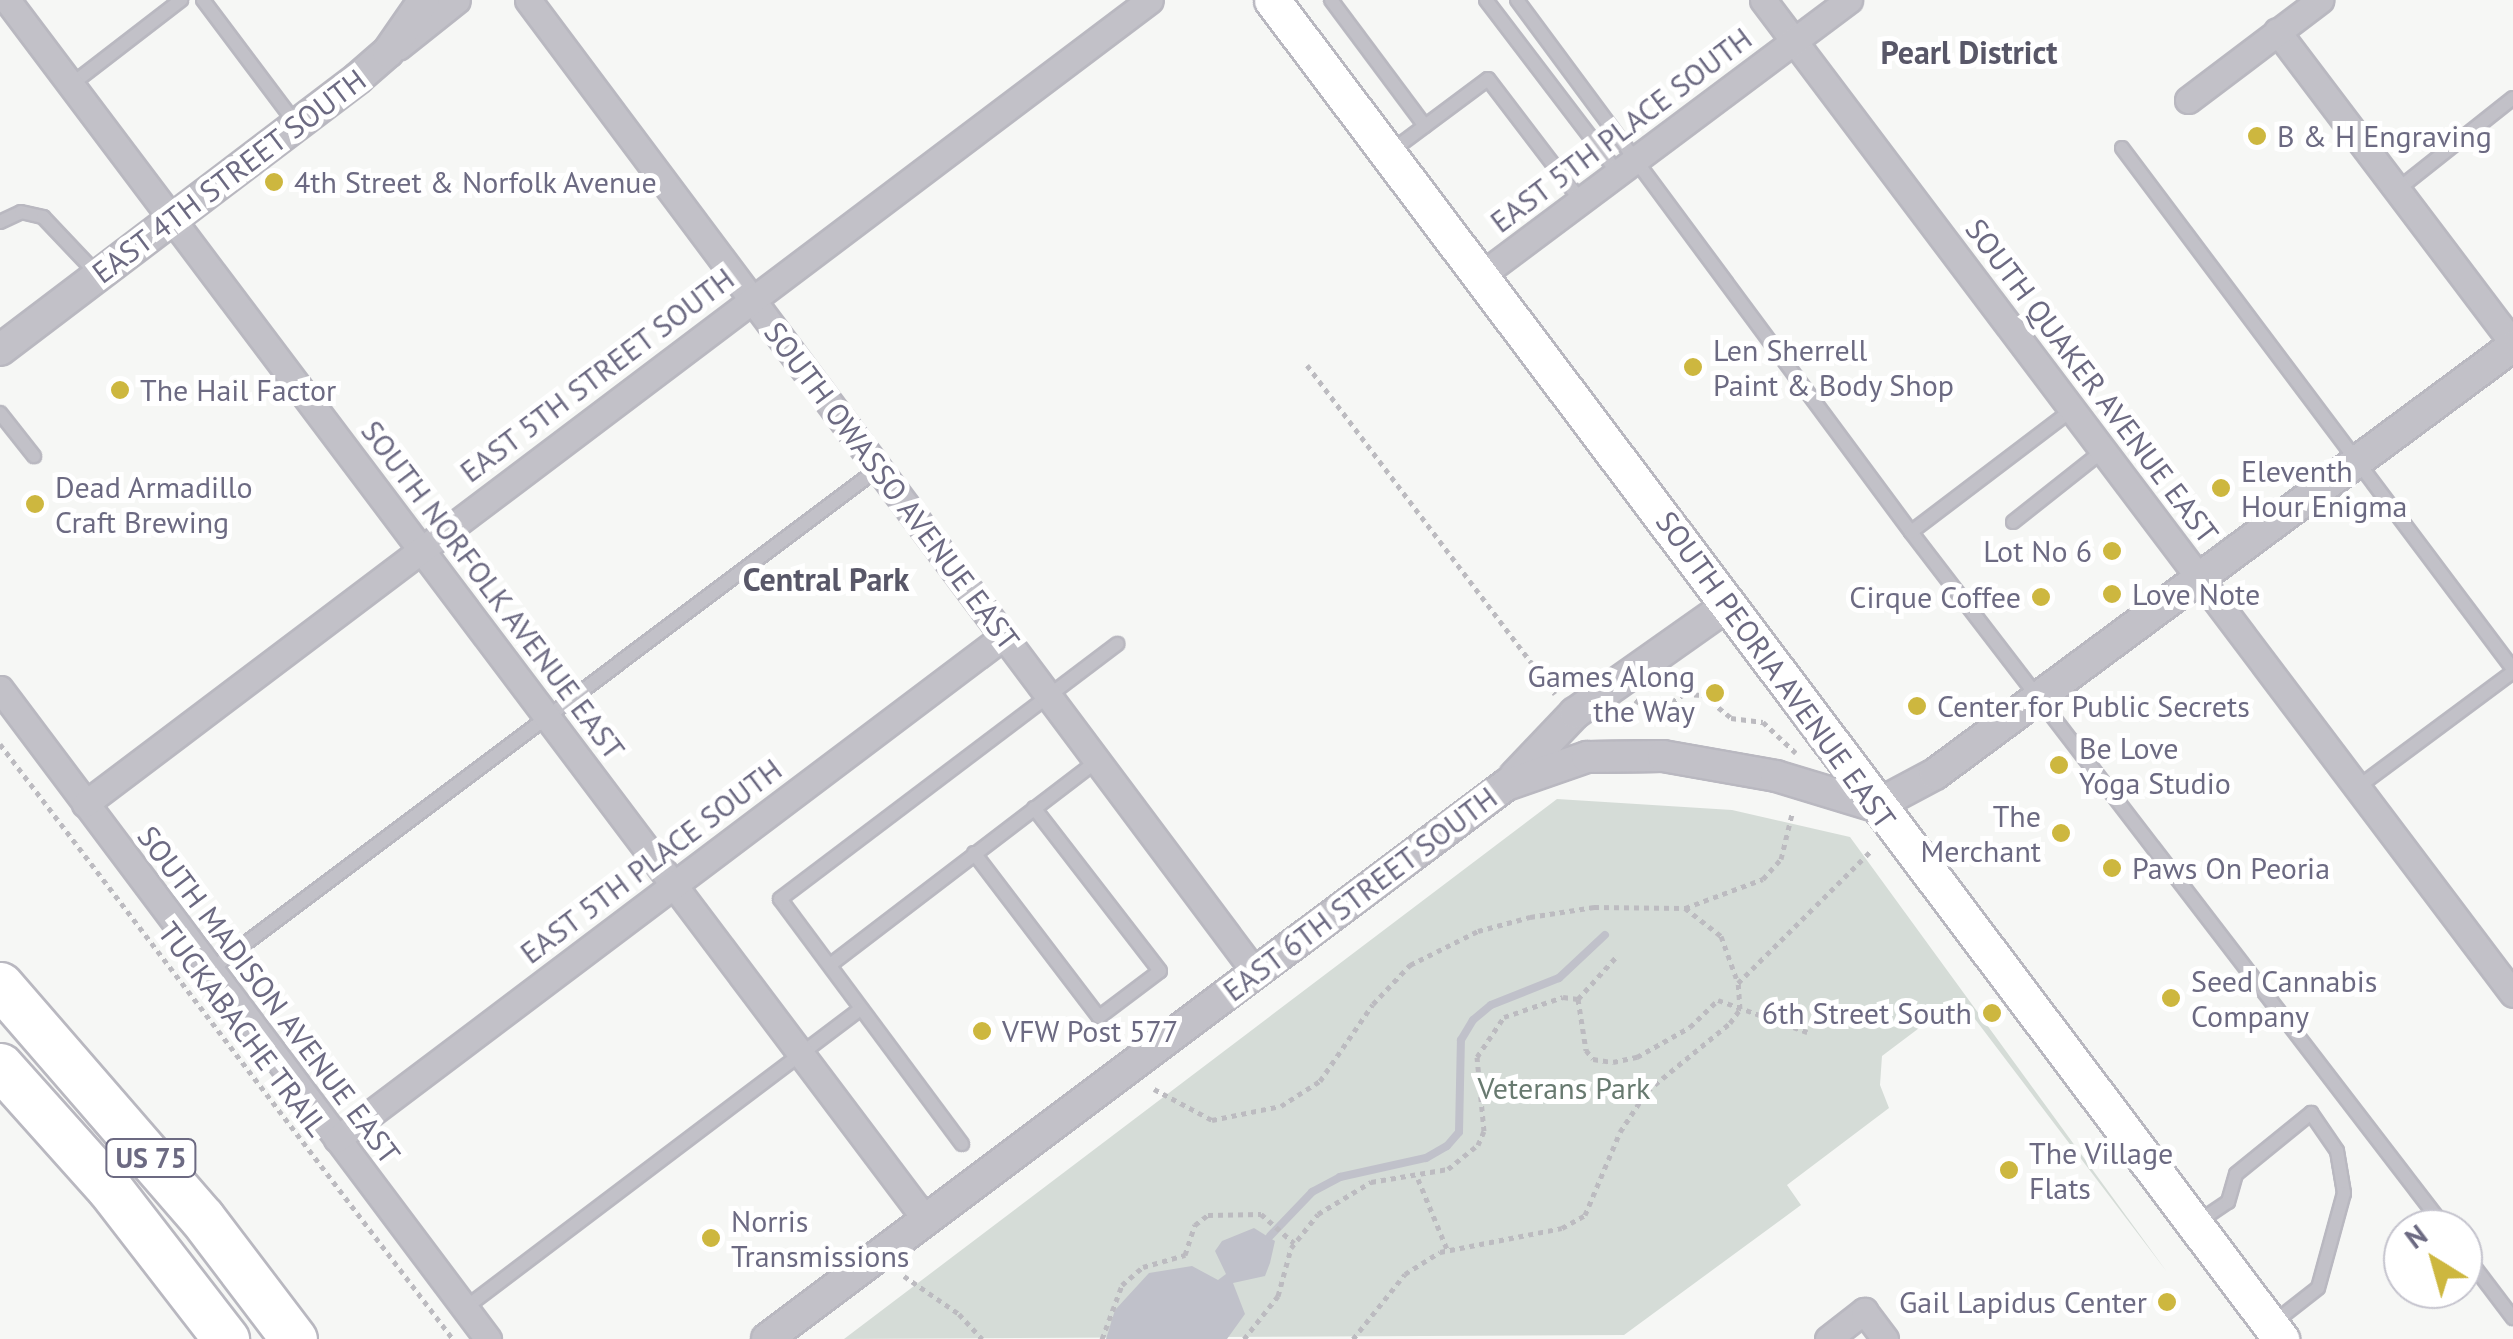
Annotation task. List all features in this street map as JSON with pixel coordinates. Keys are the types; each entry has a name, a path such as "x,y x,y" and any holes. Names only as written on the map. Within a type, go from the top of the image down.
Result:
{"highway":[{"name":"US 75","path":"0,985 202,1218 294,1339"},
{"name":"US 75","path":"0,1066 110,1189 226,1339"}],"main road":[{"name":"SOUTH PEORIA AVENUE EAST","path":"1284,4 1388,154 1875,806 2276,1332"}],"street":[{"name":"SOUTH NORFOLK AVENUE EAST","path":"7,0 926,1220"},
{"path":"358,78 388,52 424,0"},
{"name":"EAST 4TH STREET SOUTH","path":"0,350 457,0"},
{"name":"SOUTH OWASSO AVENUE EAST","path":"528,0 1255,972"},
{"name":"EAST 5TH STREET SOUTH","path":"85,804 1150,0"},
{"name":"SOUTH QUAKER AVENUE EAST","path":"1763,0 2513,994"},
{"name":"EAST 5TH PLACE SOUTH","path":"1480,276 1850,0"},
{"path":"2188,100 2320,0"},
{"path":"1875,806 1924,782 2513,344 2278,31"},
{"path":"1506,785 1576,712 1728,606"},
{"name":"EAST 5TH PLACE SOUTH","path":"338,1140 1004,636"},
{"name":"SOUTH MADISON AVENUE EAST","path":"0,688 488,1339"},
{"name":"EAST 6TH STREET SOUTH","path":"767,1339 1506,785 1587,757 1663,756 1776,776 1875,806"},
{"path":"1828,1339 1864,1311 1885,1339"}],"lane":[{"path":"72,84 181,0"},
{"path":"202,0 297,125"},
{"path":"1331,0 1425,126"},
{"path":"1486,0 1628,166 2040,696 2431,1209"},
{"path":"1517,0 1628,166"},
{"path":"1388,154 1488,79 1581,200"},
{"path":"2396,190 2513,98"},
{"path":"2122,148 2513,670 2358,787"},
{"path":"0,222 21,212 44,217 98,275"},
{"path":"1910,532 2073,409"},
{"path":"1,416 34,456"},
{"path":"2014,522 2104,450"},
{"path":"210,970 880,468"},
{"path":"962,1144 780,899 1117,644"},
{"path":"830,965 1097,761"},
{"path":"974,853 1099,1017 1160,971 1034,808"},
{"path":"464,1308 860,1008"},
{"path":"2193,1225 2228,1202 2236,1174 2311,1113 2337,1152 2344,1193 2318,1288 2276,1332"},
{"path":"2483,1278 2513,1318"}],"path":[{"path":"1308,365 1563,704"},
{"path":"1630,694 1655,713 1684,694 1703,695 1730,718 1762,722 1806,762"},
{"name":"TUCKABACHE TRAIL","path":"0,744 453,1339"},
{"path":"1154,1089 1212,1120 1281,1106 1320,1082 1390,984 1427,954 1530,917 1594,907 1685,908 1763,879 1781,859 1792,814"},
{"path":"1738,983 1872,850"},
{"path":"1353,1339 1406,1274 1447,1249 1574,1224 1646,1091 1730,1023 1740,1005 1738,983 1721,936 1685,908"},
{"path":"1244,1339 1278,1296 1292,1241 1327,1207 1371,1182 1418,1178 1448,1169 1478,1145 1484,1131 1477,1056 1498,1022 1531,1005 1578,999 1617,956"},
{"path":"1578,999 1586,1050 1592,1060 1613,1062 1637,1057 1690,1026 1718,1000 1807,1032"},
{"path":"1136,1091 1151,1079"},
{"path":"1418,1178 1447,1249"},
{"path":"1102,1339 1122,1286 1143,1267 1185,1255 1203,1218 1237,1210 1266,1216 1292,1241"},
{"path":"893,1274 907,1263"},
{"path":"904,1276 959,1314 982,1339"}],"green space":[{"name":"Veterans Park","path":"1557,799 1732,810 1850,837 2167,1272 1959,998 1882,1056 1880,1085 1889,1108 1787,1185 1801,1205 1624,1335 844,1339"}],"shaded area":[{"path":"1254,1228 1275,1241 1270,1263 1265,1276 1233,1283 1245,1314 1227,1339 1106,1339 1115,1310 1149,1273 1192,1266 1218,1280 1226,1274 1215,1251 1222,1241"}],"waterway":[{"path":"1270,1236 1312,1192 1340,1177 1426,1158 1447,1146 1459,1132 1461,1040 1473,1020 1491,1005 1559,978 1605,935"}],"place":[{"name":"B & H Engraving","path":"2257,136"},
{"name":"4th Street & Norfolk Avenue","path":"274,182"},
{"name":"Len Sherrell Paint & Body Shop","path":"1693,367"},
{"name":"The Hail Factor","path":"120,390"},
{"name":"Eleventh Hour Enigma","path":"2221,488"},
{"name":"Dead Armadillo Craft Brewing","path":"35,504"},
{"name":"Lot No 6","path":"2112,551"},
{"name":"Love Note","path":"2112,594"},
{"name":"Cirque Coffee","path":"2041,597"},
{"name":"Games Along the Way","path":"1715,693"},
{"name":"Center for Public Secrets","path":"1917,706"},
{"name":"Be Love Yoga Studio","path":"2059,765"},
{"name":"The Merchant","path":"2061,833"},
{"name":"Paws On Peoria","path":"2112,868"},
{"name":"Seed Cannabis Company","path":"2171,998"},
{"name":"6th Street South","path":"1992,1013"},
{"name":"VFW Post 577","path":"982,1031"},
{"name":"The Village Flats","path":"2009,1170"},
{"name":"Norris Transmissions","path":"711,1238"},
{"name":"Gail Lapidus Center","path":"2167,1302"}],"district":[{"name":"Pearl District","path":"1969,52"},
{"name":"Central Park","path":"826,579"}]}
